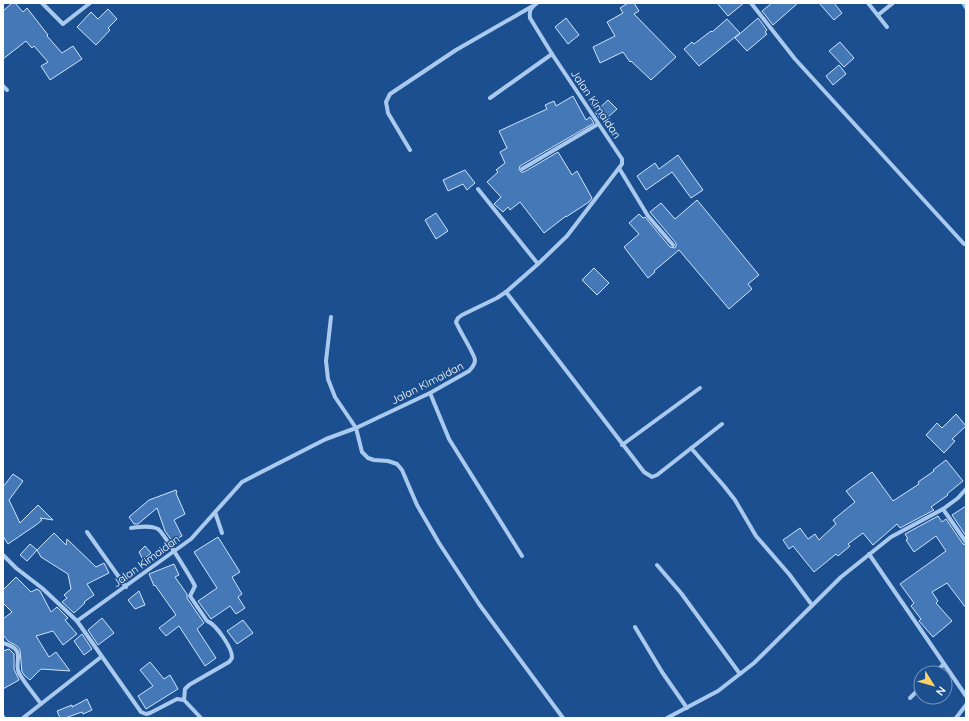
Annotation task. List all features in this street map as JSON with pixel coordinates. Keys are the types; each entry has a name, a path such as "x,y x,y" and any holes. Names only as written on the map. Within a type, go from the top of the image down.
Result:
{"street":[{"path":"42,3 63,24 90,3"},
{"path":"410,150 388,113 386,102 390,94 456,50 537,3"},
{"path":"751,3 795,59 964,244"},
{"path":"868,3 887,27"},
{"path":"878,15 893,3"},
{"name":"Jalan Kimaidan","path":"77,621 191,539 242,482 326,439 356,428 430,393 473,368 475,359 459,330 456,322 458,318 506,292 538,264 567,236 622,164 622,159 552,54 530,18 531,7"},
{"path":"490,98 552,54"},
{"path":"3,86 7,90"},
{"path":"522,169 598,124"},
{"path":"619,168 648,216 673,246"},
{"path":"478,189 538,264"},
{"path":"506,292 622,445 644,472 652,477 657,475 722,424"},
{"path":"330,317 326,361 328,379 335,396 356,428 362,452 368,458 397,464 402,470 418,505 439,544 479,604 563,718"},
{"path":"622,445 700,388"},
{"path":"430,393 449,439 522,556"},
{"path":"692,448 735,500 756,536 789,574 812,605"},
{"path":"667,718 718,691 754,662 841,577 869,554 891,537 943,509 958,498 966,489"},
{"path":"943,509 966,542"},
{"path":"215,512 222,533"},
{"path":"131,528 149,527 156,528 161,531 173,552 189,574 195,586 190,596 207,621 211,622 220,634 232,655 229,662 189,685 185,689 184,700"},
{"path":"87,532 126,587"},
{"path":"869,554 966,696"},
{"path":"3,555 16,568 42,588 77,621 141,712 150,714 177,699 184,700 201,718"},
{"path":"657,565 681,593 740,674"},
{"path":"635,627 662,672 687,708"},
{"path":"3,643 12,646 18,654 18,672 41,704"},
{"path":"23,718 101,657"},
{"path":"910,698 913,695"},
{"path":"956,718 966,705"}],"building":[{"path":"12,3 15,3 23,12 27,8 48,35 47,36 62,53 73,46 82,59 50,80 41,66 48,62 34,46 32,48 26,41 3,59 3,11"},
{"path":"628,3 634,3 639,11 634,14 676,57 651,80 631,61 630,62 623,52 600,63 593,47 615,36 607,22 623,13 620,8"},
{"path":"717,3 744,3 728,16"},
{"path":"772,3 798,3 773,25 762,11"},
{"path":"819,3 834,3 842,13 834,20"},
{"path":"108,9 117,19 108,28 110,30 96,45 77,27 91,12 98,19"},
{"path":"566,18 579,35 568,44 555,27"},
{"path":"758,18 767,30 765,32 767,34 747,51 735,38"},
{"path":"727,19 740,33 699,66 684,49 692,42 694,44 711,31 712,32"},
{"path":"840,42 854,58 844,67 829,51"},
{"path":"839,65 846,74 833,85 826,76"},
{"path":"573,96 586,120 590,117 594,123 520,166 519,169 521,172 524,172 558,152 572,175 577,171 592,198 589,202 566,216 544,233 520,202 510,210 508,207 503,212 494,204 501,197 487,182 498,172 496,170 505,163 500,152 507,148 499,131 547,109 545,105 554,101 556,106"},
{"path":"608,100 617,109 605,120 603,117 600,119 595,112"},
{"path":"678,155 703,190 691,198 672,172 646,190 637,176 655,163 659,169"},
{"path":"465,170 475,183 467,190 463,184 448,191 443,180"},
{"path":"697,200 759,275 748,284 752,289 729,309 679,250 648,278 624,247 639,234 629,223 639,214 643,218 645,217 670,247 675,248 676,243 650,212 661,203 675,219"},
{"path":"436,213 448,231 436,239 425,220"},
{"path":"594,268 609,283 597,295 582,280"},
{"path":"956,414 966,426 952,439 955,441 944,453 926,435 937,423 942,428"},
{"path":"946,460 963,481 947,494 948,495 931,507 934,510 900,528 897,524 873,545 863,533 848,544 850,546 838,556 836,554 814,572 793,546 789,549 783,540 800,528 808,539 815,534 819,540 836,524 833,520 855,502 846,491 872,472 893,501 919,484 918,482 934,471 933,470"},
{"path":"13,474 23,481 9,500 20,523 38,505 53,520 40,518 42,520 36,525 8,544 3,536 3,487"},
{"path":"176,490 185,514 174,520 182,536 172,541 165,531 157,508 138,524 134,524 129,517 149,500"},
{"path":"966,506 966,536 952,515"},
{"path":"938,516 942,522 946,519 963,544 966,545 966,608 947,583 932,592 938,601 936,603 952,621 933,637 919,621 921,619 911,606 914,603 900,584 946,551 936,536 914,552 906,540 908,539 905,534"},
{"path":"54,533 66,545 67,539 96,567 104,563 109,573 87,584 94,595 84,602 85,603 74,613 62,602 67,598 64,595 71,589 68,574 41,557 37,550"},
{"path":"218,537 240,572 232,577 242,594 238,597 245,608 236,614 230,606 211,619 198,601 217,588 194,552"},
{"path":"30,544 37,550 27,561 20,555"},
{"path":"145,546 151,553 143,560 139,552"},
{"path":"174,564 179,575 175,577 204,623 197,629 216,658 205,666 179,626 166,636 159,628 176,615 155,585 154,586 149,574"},
{"path":"16,577 31,592 37,589 40,591 51,612 57,607 68,618 65,620 77,634 63,645 53,631 36,636 49,657 56,652 70,671 41,669 30,680 22,672 20,650 3,635 3,619 12,612 3,603 3,590"},
{"path":"139,591 145,605 135,609 128,600"},
{"path":"102,618 114,633 98,645 88,630"},
{"path":"243,620 253,633 237,644 227,631"},
{"path":"82,634 92,649 84,655 74,641"},
{"path":"9,649 14,654 14,669 19,680 3,689 3,651"},
{"path":"150,662 164,679 170,675 178,689 146,709 138,696 153,686 140,670"},
{"path":"87,699 92,710 83,714 82,712 65,718 60,718 57,711 72,705 72,707"}],"waterway":[{"path":"963,3 966,8"}]}
